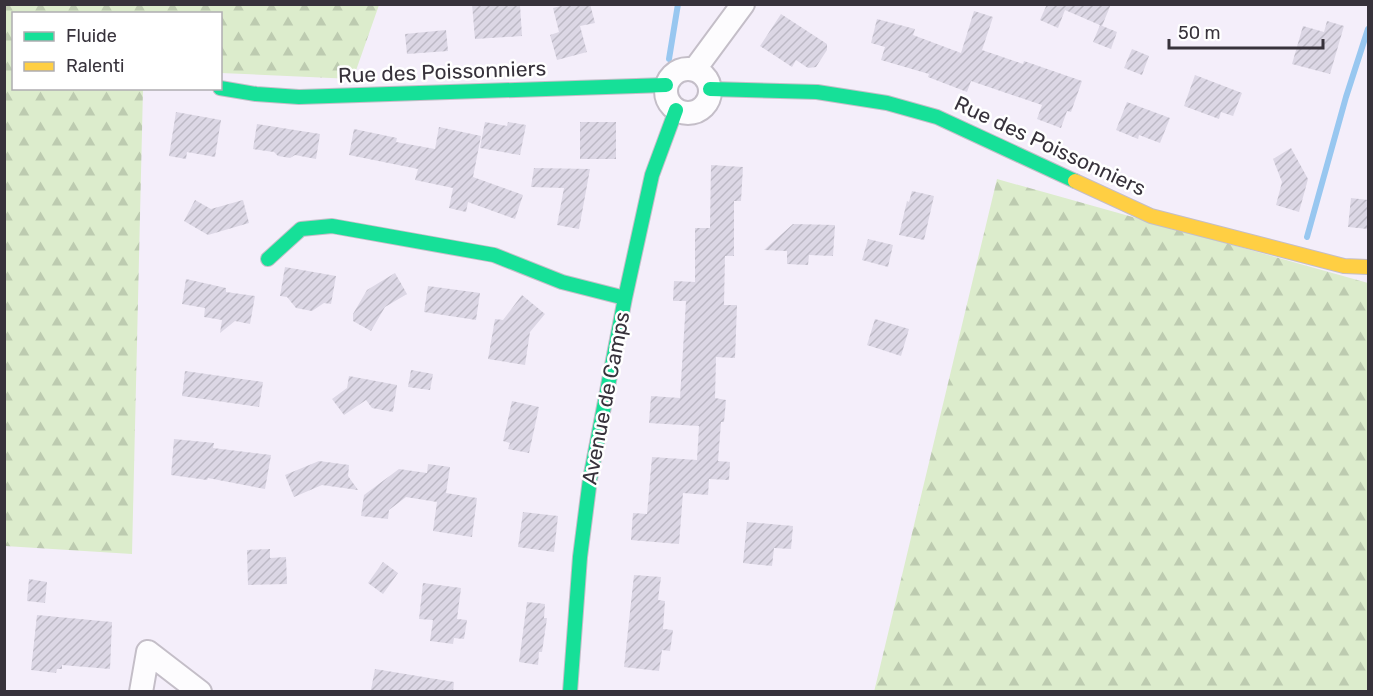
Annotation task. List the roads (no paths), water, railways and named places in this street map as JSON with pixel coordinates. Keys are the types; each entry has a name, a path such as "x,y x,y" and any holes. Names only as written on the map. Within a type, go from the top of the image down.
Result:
{"street":[{"path":"695,69 743,4"},
{"path":"680,69 695,69 707,79 710,89 708,101 697,111 690,113 676,110 667,99 666,85 673,73 680,69"},
{"name":"Rue des Poissonniers","path":"222,88 256,94 299,97 666,85"},
{"name":"Rue des Poissonniers","path":"710,89 817,92 887,103 937,117 1151,216 1344,266 1368,267"},
{"name":"Avenue de Camps","path":"570,692 580,557 590,479 625,298 652,175 676,110"},
{"path":"268,259 301,229 332,226 494,255 562,282 625,298"},
{"path":"141,692 148,652 200,692"}],"waterway":[{"path":"669,59 678,4"},
{"path":"1307,237 1346,97 1368,29"}]}
